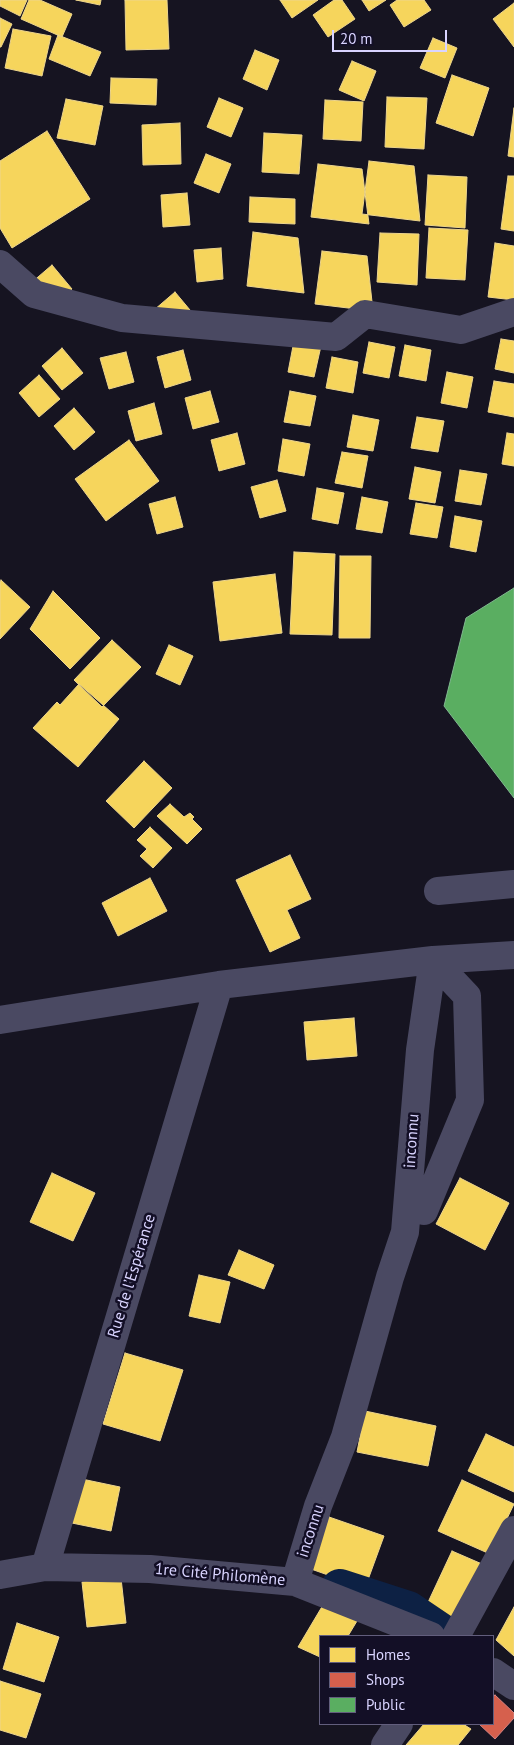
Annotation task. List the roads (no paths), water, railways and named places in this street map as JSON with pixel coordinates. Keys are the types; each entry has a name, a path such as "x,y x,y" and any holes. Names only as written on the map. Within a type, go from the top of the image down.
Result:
{"street":[{"path":"0,264 34,294 122,318 336,337 365,314 461,330 514,312"},
{"path":"438,891 514,884"},
{"path":"0,1020 219,985 432,960 514,955"},
{"name":"inconnu","path":"424,1211 470,1100 467,996 432,960"},
{"name":"inconnu","path":"295,1582 318,1506 345,1436 390,1277 405,1232 420,1050 432,960"},
{"name":"Rue de l’Espérance","path":"45,1567 219,985"},
{"path":"457,1635 514,1530"},
{"name":"1re Cité Philomène","path":"0,1575 45,1567 150,1569 295,1582 428,1635"},
{"path":"494,1673 514,1686"},
{"path":"384,1745 398,1725"}],"waterway":[{"path":"340,1589 408,1611 444,1635"}]}
